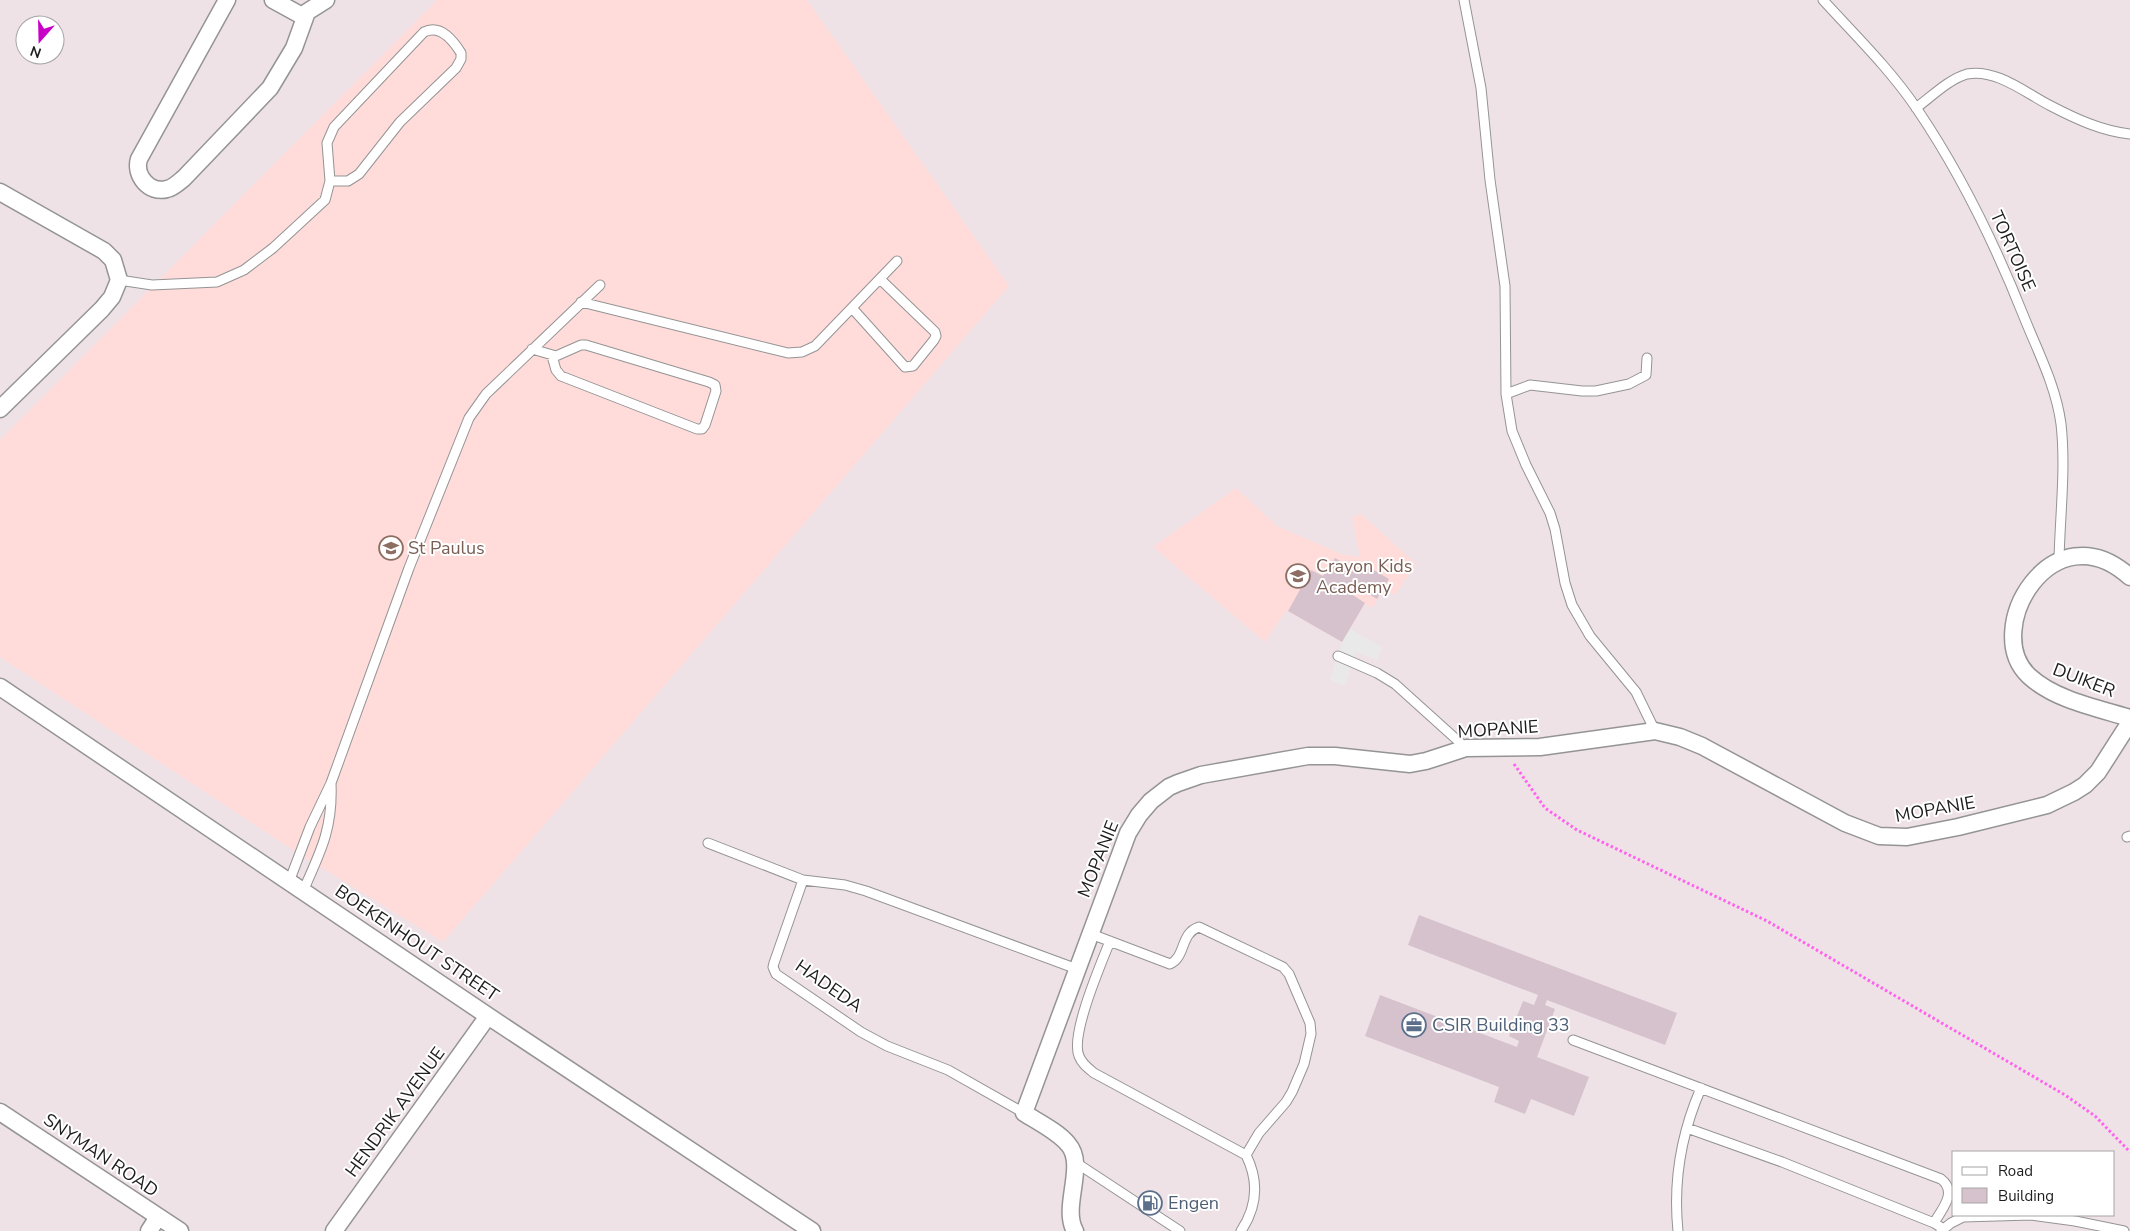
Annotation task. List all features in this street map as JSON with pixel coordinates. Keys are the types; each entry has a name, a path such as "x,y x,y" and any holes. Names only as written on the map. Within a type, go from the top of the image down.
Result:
{"street":[{"path":"227,0 139,159 138,170 141,178 153,188 169,189 184,178 262,98 278,76 294,48 308,12 326,0"},
{"path":"273,0 308,12"},
{"path":"295,0 308,12"},
{"path":"0,192 104,251 113,260 119,280 112,297 102,309 0,409"},
{"path":"2059,560 2080,556 2093,556 2107,561 2130,577"},
{"name":"DUIKER","path":"2059,560 2034,581 2022,601 2013,639 2019,662 2028,675 2043,687 2130,720"},
{"name":"BOEKENHOUT STREET","path":"0,687 488,1016 812,1231"},
{"name":"MOPANIE","path":"1024,1113 1128,833 1146,807 1169,787 1201,775 1308,756 1335,756 1410,764 1426,761 1466,748 1540,747 1655,731 1680,737 1702,746 1845,823 1879,836 1907,837 1958,827 2047,805 2074,792 2098,772 2130,720"},
{"name":"HENDRIK AVENUE","path":"334,1231 488,1016"},
{"name":"SNYMAN ROAD","path":"0,1112 154,1224 180,1231"},
{"name":"HADEDA","path":"1024,1113 1067,1142 1073,1152 1075,1162"},
{"path":"1075,1162 1071,1214 1075,1231"}],"lane":[{"path":"1464,0 1481,88 1491,190 1505,286 1506,394 1512,431 1555,528 1564,578 1572,605 1590,636 1636,692 1655,731"},
{"name":"TORTOISE","path":"1823,0 1880,62 1916,108 1988,232 2055,392 2063,446 2059,560"},
{"path":"119,280 152,285 217,282 234,275 272,248 322,204 329,192 327,144 332,131 424,32 435,30 444,34 461,53 461,59 456,68 400,122 359,174 348,181 330,181"},
{"path":"1916,108 1958,78 1968,74 1981,73 1997,78 2086,122 2104,129 2130,134"},
{"path":"581,302 788,353 802,352 815,346 897,261"},
{"path":"852,308 905,367 913,366 934,340 935,332 880,279"},
{"path":"296,887 313,820 331,783 409,568 469,418 486,394 600,285"},
{"path":"532,349 552,356 562,355 581,345 709,382 715,385 716,391 705,425 702,429 698,430 561,376 556,370 552,356"},
{"path":"1506,394 1530,385 1582,392 1629,384 1646,375 1647,358"},
{"path":"1338,656 1377,673 1396,684 1466,748"},
{"path":"296,887 328,831 332,805 331,783"},
{"path":"708,843 803,880 845,885 866,891 1077,969"},
{"name":"HADEDA","path":"803,880 774,963 773,967 776,974 861,1032 888,1046 948,1070 1024,1113"},
{"path":"1090,934 1170,964 1178,957 1188,934 1199,927 1278,963 1289,974 1310,1023 1310,1034 1304,1064 1286,1102 1259,1133 1246,1155"},
{"path":"1110,941 1094,982 1077,1042 1079,1056 1083,1064 1108,1081 1246,1155 1252,1167 1255,1196 1250,1219 1241,1231"},
{"path":"1573,1040 1941,1179 1946,1183 1949,1192 1944,1206 1934,1223"},
{"path":"1678,1231 1677,1169 1687,1128 1701,1088"},
{"path":"1687,1128 1782,1162 1934,1223 1942,1230 1964,1217 1998,1216"},
{"path":"1075,1162 1180,1231"},
{"path":"2040,1216 2075,1220 2124,1231"}],"path":[{"path":"1511,759 1545,808 1577,830 1767,921 2065,1095 2095,1116 2130,1152"}],"shaded area":[{"name":"St Paulus","path":"437,0 807,0 1009,286 443,942 299,854 0,657 0,440"},
{"name":"Crayon Kids Academy","path":"1236,488 1277,526 1341,554 1360,557 1352,517 1361,514 1416,564 1395,595 1384,588 1372,608 1365,604 1342,642 1286,610 1265,642 1153,547"},
{"path":"1350,629 1382,647 1377,660 1356,652 1345,686 1330,680 1342,642"}],"building":[{"path":"1335,558 1356,570 1362,563 1389,579 1377,599 1351,583 1345,590 1365,603 1342,642 1288,611 1311,570 1323,576"},
{"name":"CSIR Building 33","path":"1419,915 1677,1013 1665,1045 1547,1000 1545,1005 1555,1009 1537,1057 1589,1077 1574,1116 1531,1099 1525,1114 1494,1102 1499,1087 1365,1036 1380,995 1517,1047 1519,1041 1509,1036 1523,1001 1534,1005 1538,995 1408,945"}],"place":[{"name":"St Paulus","path":"391,548"},
{"name":"Crayon Kids Academy","path":"1298,576"},
{"name":"CSIR Building 33","path":"1414,1025"},
{"name":"Engen","path":"1150,1203"}]}
